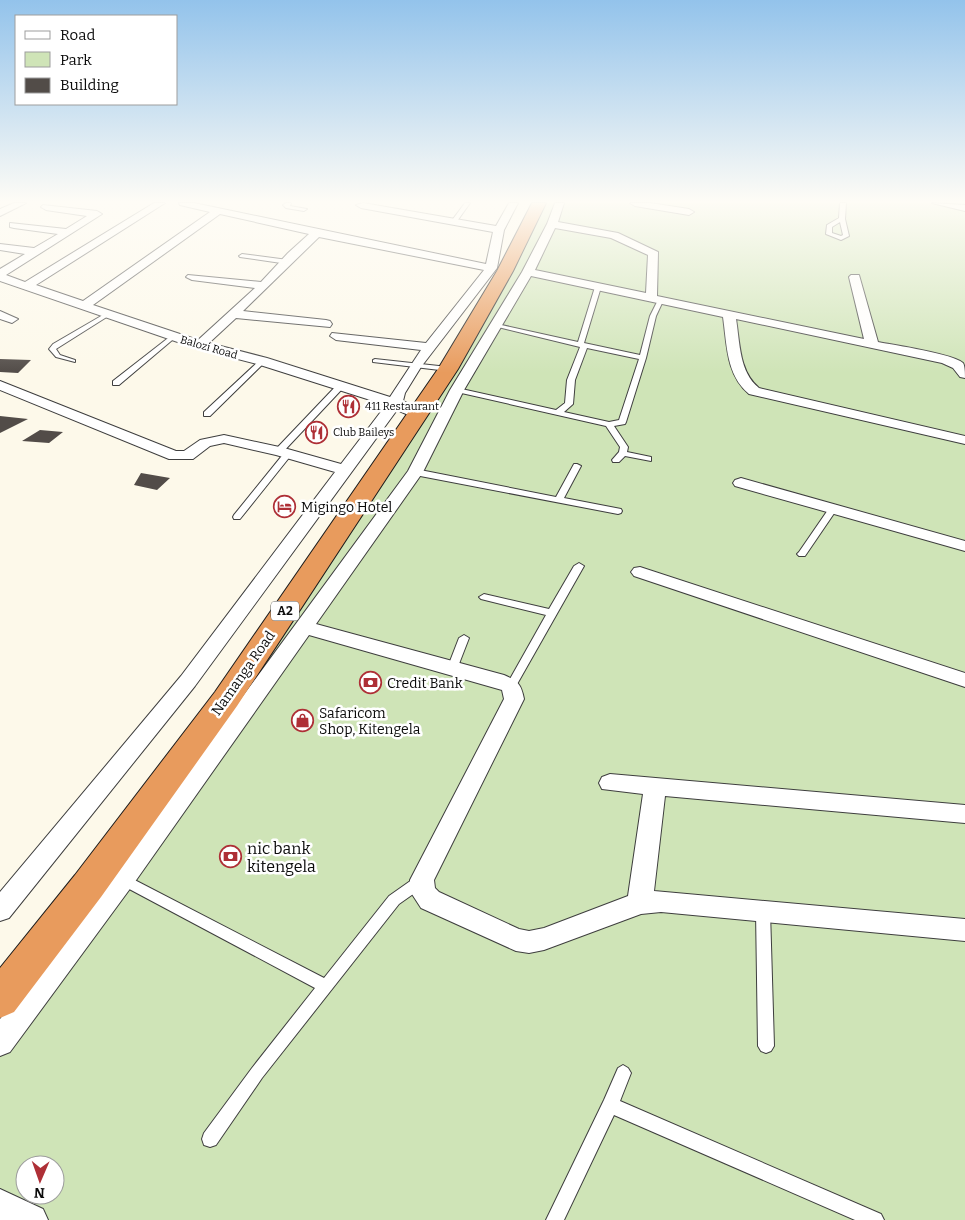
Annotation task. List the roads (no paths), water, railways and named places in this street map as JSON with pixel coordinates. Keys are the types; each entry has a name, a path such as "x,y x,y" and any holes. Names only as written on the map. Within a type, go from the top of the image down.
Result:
{"highway":[{"name":"Namanga Road","path":"0,998 88,886 226,698 406,409 452,379 506,271 514,260"}],"street":[{"path":"0,276 24,260"},
{"path":"26,287 69,260"},
{"path":"85,305 145,260"},
{"path":"451,260 491,268"},
{"path":"0,910 188,681 344,470 406,409 398,393 430,346 491,268 493,260"},
{"path":"0,1042 123,879 415,472 452,379 497,326 528,272 532,260"},
{"path":"655,260 655,300"},
{"path":"200,345 288,262"},
{"path":"528,272 946,360 958,366 965,374"},
{"name":"Balozi Road","path":"0,276 26,287 110,313 200,345 262,361 406,409"},
{"path":"855,276 872,344"},
{"path":"192,277 264,286"},
{"path":"234,314 326,324"},
{"path":"730,315 740,374 746,385 754,391 965,440"},
{"path":"336,336 430,346"},
{"path":"0,385 174,456 188,456 205,442 224,439 344,470"},
{"path":"741,483 965,546"},
{"path":"640,572 965,680"},
{"path":"304,627 497,680 511,686 514,700 422,880 423,891 430,900 516,940 529,942 544,939 640,903 661,901 965,930"},
{"path":"610,783 965,814"},
{"path":"640,903 655,787"},
{"path":"0,1205 32,1220"}],"lane":[{"path":"272,260 288,262"},
{"path":"558,412 569,404 571,380 598,287"},
{"path":"375,361 416,366 558,412 609,424 622,422 643,358 654,316 655,300"},
{"path":"73,361 58,356 52,349 55,345 110,313"},
{"path":"497,326 643,358"},
{"path":"116,383 174,336"},
{"path":"207,414 262,361"},
{"path":"237,517 284,453 340,387"},
{"path":"609,424 624,447 623,453 616,460"},
{"path":"623,453 648,459"},
{"path":"559,500 577,466"},
{"path":"415,472 618,510"},
{"path":"802,554 833,509"},
{"path":"511,686 579,566"},
{"path":"484,597 552,613"},
{"path":"452,669 464,638"},
{"path":"123,879 325,986"},
{"path":"210,1140 257,1073 394,900 422,880"},
{"path":"763,911 766,1046"},
{"path":"555,1220 610,1106 623,1072"},
{"path":"610,1106 875,1220"}],"place":[{"name":"411 Restaurant","path":"349,406"},
{"name":"Club Baileys","path":"317,432"},
{"name":"Migingo Hotel","path":"285,507"},
{"name":"Credit Bank","path":"371,683"},
{"name":"Safaricom Shop, Kitengela","path":"303,721"},
{"name":"nic bank kitengela","path":"231,857"}]}
